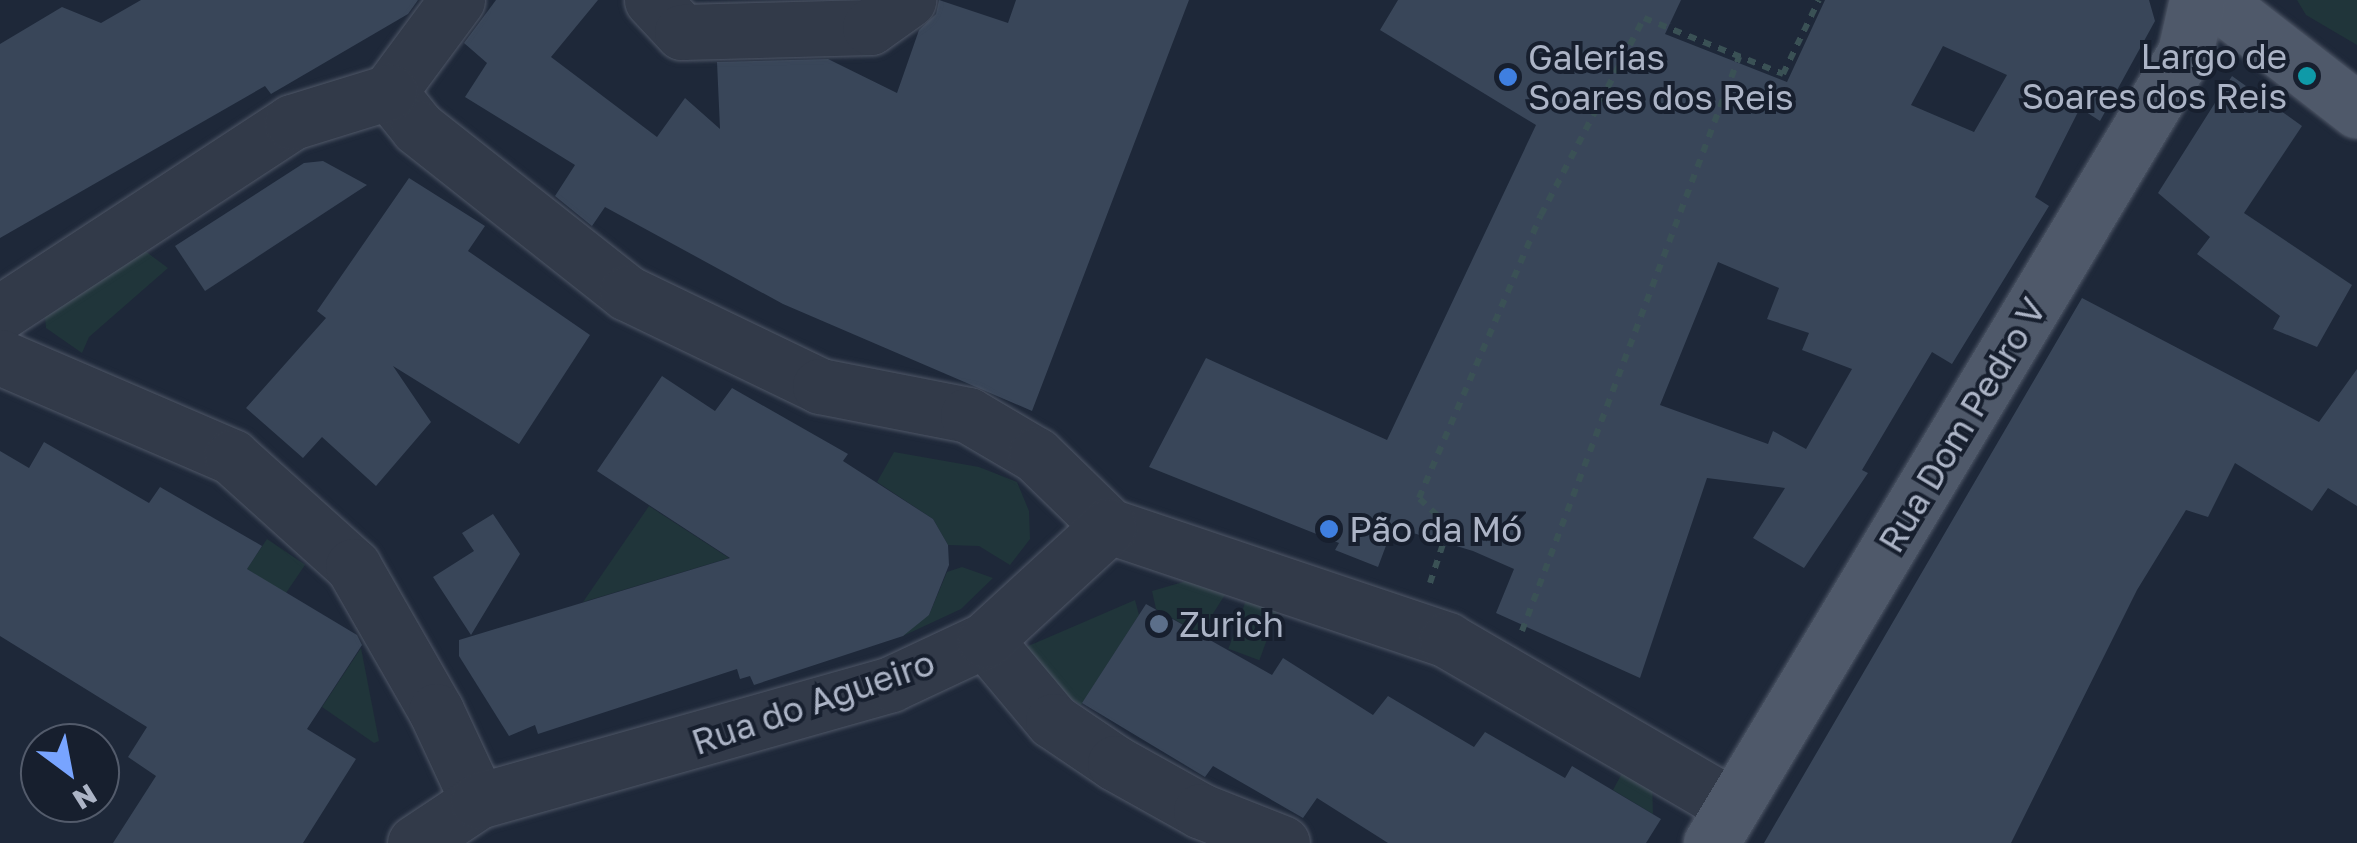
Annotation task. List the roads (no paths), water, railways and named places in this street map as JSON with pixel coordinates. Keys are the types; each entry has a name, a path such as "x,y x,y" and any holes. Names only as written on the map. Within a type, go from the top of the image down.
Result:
{"main road":[{"name":"Rua Dom Pedro V","path":"1721,825 2185,53 2198,0"},
{"path":"2215,0 2357,110"}],"street":[{"path":"0,312 292,122 389,92 457,0"},
{"path":"652,0 682,32 870,27 908,0"},
{"path":"389,92 418,128 627,294 820,386 968,415 1036,455 1110,526 1447,640 1721,825"},
{"path":"0,358 232,456 353,566 436,711 478,801"},
{"name":"Rua do Agueiro","path":"416,843 478,801 891,684 986,640 1110,526"},
{"path":"986,640 1053,721 1201,811 1282,843"}],"place":[{"name":"Largo de Soares dos Reis","path":"2307,76"},
{"name":"Galerias Soares dos Reis","path":"1508,77"},
{"name":"Pão da Mó","path":"1329,529"},
{"name":"Zurich","path":"1159,624"}]}
